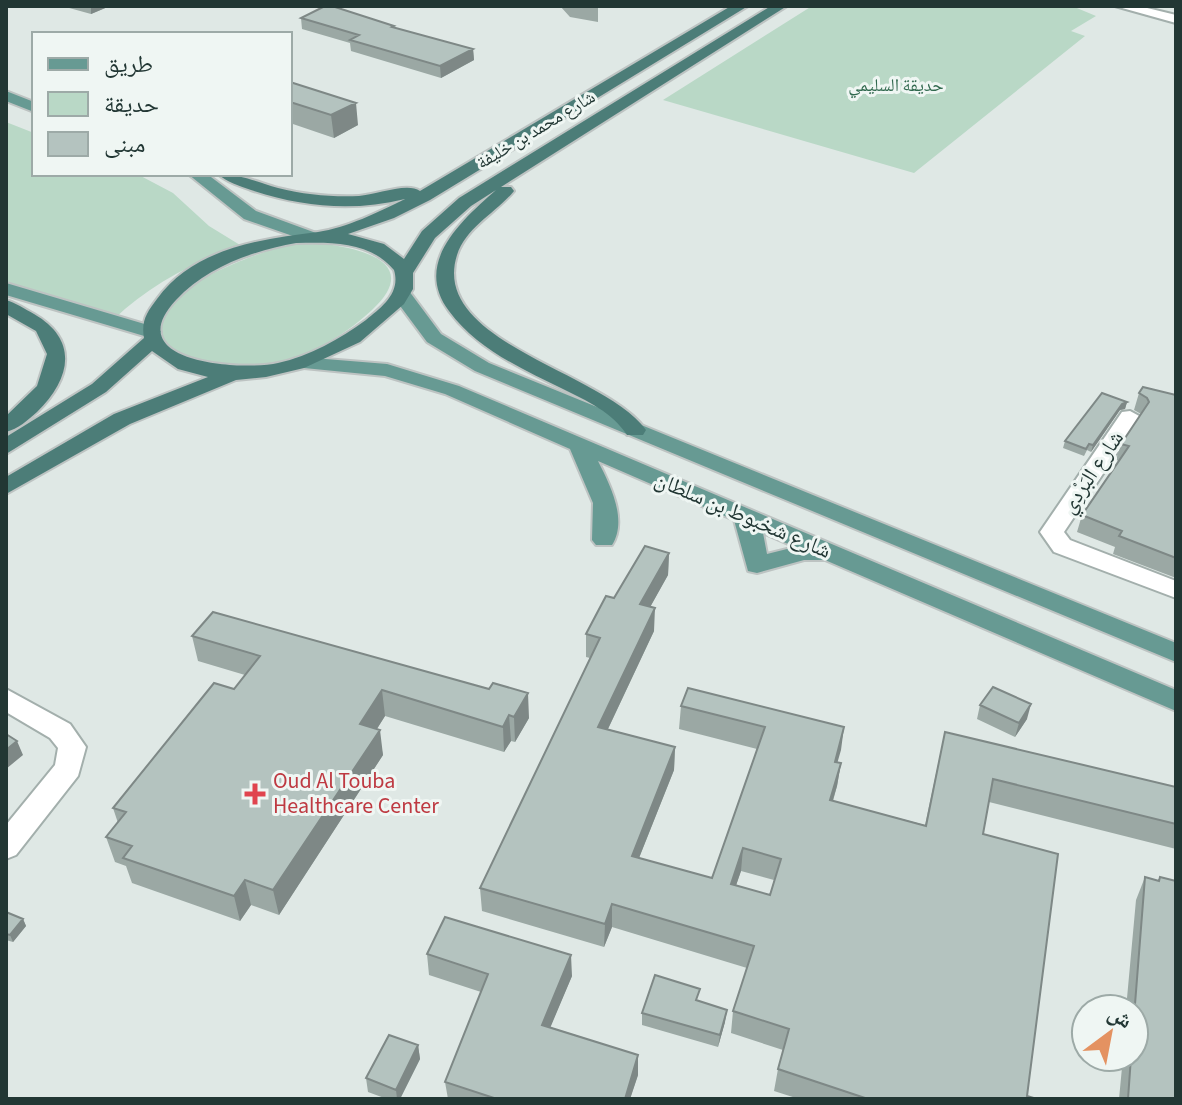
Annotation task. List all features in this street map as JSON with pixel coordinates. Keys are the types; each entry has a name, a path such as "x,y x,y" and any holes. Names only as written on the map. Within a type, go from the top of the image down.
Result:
{"highway":[{"name":"شارع محمد بن خليفة","path":"317,237 407,205 741,6"},
{"name":"شارع محمد بن خليفة","path":"235,374 268,371 301,363 362,331 403,284 419,247 445,218 780,6"},
{"path":"529,163 515,181 473,220 449,253 444,282 453,304 484,337 623,414 635,430"},
{"path":"231,176 289,197 347,202 404,195 463,174"},
{"path":"235,374 188,366 166,355 152,336 153,315 161,304 177,287 206,268 270,243 317,237 371,246 389,255 403,284"},
{"path":"6,306 44,328 57,354 57,364 49,385 31,407 6,426"},
{"path":"6,447 99,388 152,336"},
{"path":"6,487 122,419 235,374"}],"main road":[{"path":"6,96 32,106"},
{"path":"199,176 250,215 317,237"},
{"name":"شارع شخبوط بن سلطان","path":"403,284 434,338 482,367 1176,653"},
{"path":"6,289 152,336"},
{"name":"شارع شخبوط بن سلطان","path":"301,363 387,370 423,379 1176,701"},
{"path":"580,447 608,513 604,540"},
{"path":"743,515 751,530 757,565 804,552 831,552"}],"street":[{"path":"1122,6 1176,19"},
{"name":"شارع البَرْدِي","path":"1130,417 1052,532 1062,546 1176,590"},
{"path":"6,699 60,731 72,747 68,768 6,847"}],"green space":[{"name":"حديقة السليمي","path":"812,6 1072,6 1096,16 1071,31 1085,36 914,173 663,100"},
{"path":"6,122 32,132 32,176 141,176 173,193 209,226 240,245 173,276 142,295 114,319 6,288"},
{"path":"297,242 333,245 371,255 385,264 391,276 388,291 353,326 308,352 283,361 232,367 207,363 179,352 165,341 160,328 164,313 176,298 194,284 239,262"}],"building":[{"path":"325,6 473,49 440,66 350,40 359,35 301,18"},
{"path":"292,83 356,103 331,115 292,103"},
{"path":"1143,387 1176,395 1176,558 1119,536 1122,531 1082,515 1129,446 1121,444 1149,402 1139,393"},
{"path":"1102,393 1127,402 1122,404 1093,445 1089,444 1086,449 1065,441"},
{"path":"645,546 669,553 640,604 655,608 598,727 675,747 632,856 712,878 765,727 681,706 688,688 844,727 835,762 841,763 830,800 926,826 945,732 1176,787 1176,824 993,779 983,834 1058,854 1027,1096 1037,1099 868,1099 778,1069 789,1029 733,1011 754,946 612,904 605,924 480,888 600,638 586,634 606,596 614,598","holes":["743,848 781,859 770,895 731,884"]},
{"path":"213,612 489,689 493,683 528,693 514,717 509,715 503,727 382,690 360,724 380,730 273,890 245,880 234,896 123,858 132,846 106,837 126,812 113,808 214,683 234,689 260,656 192,636"},
{"path":"993,687 1031,704 1019,723 980,705"},
{"path":"6,734 17,741 6,750"},
{"path":"1145,877 1176,881 1176,1099 1128,1099 1130,1073 1150,1073 1150,993 1136,993"},
{"path":"6,912 23,919 10,935 6,934"},
{"path":"445,917 571,955 542,1025 638,1055 625,1099 497,1099 445,1082 488,974 427,954"},
{"path":"655,975 700,989 696,1000 727,1010 720,1035 642,1013"},
{"path":"389,1035 418,1045 396,1090 366,1078"}],"place":[{"name":"Oud Al Touba Healthcare Center","path":"255,794"}]}
